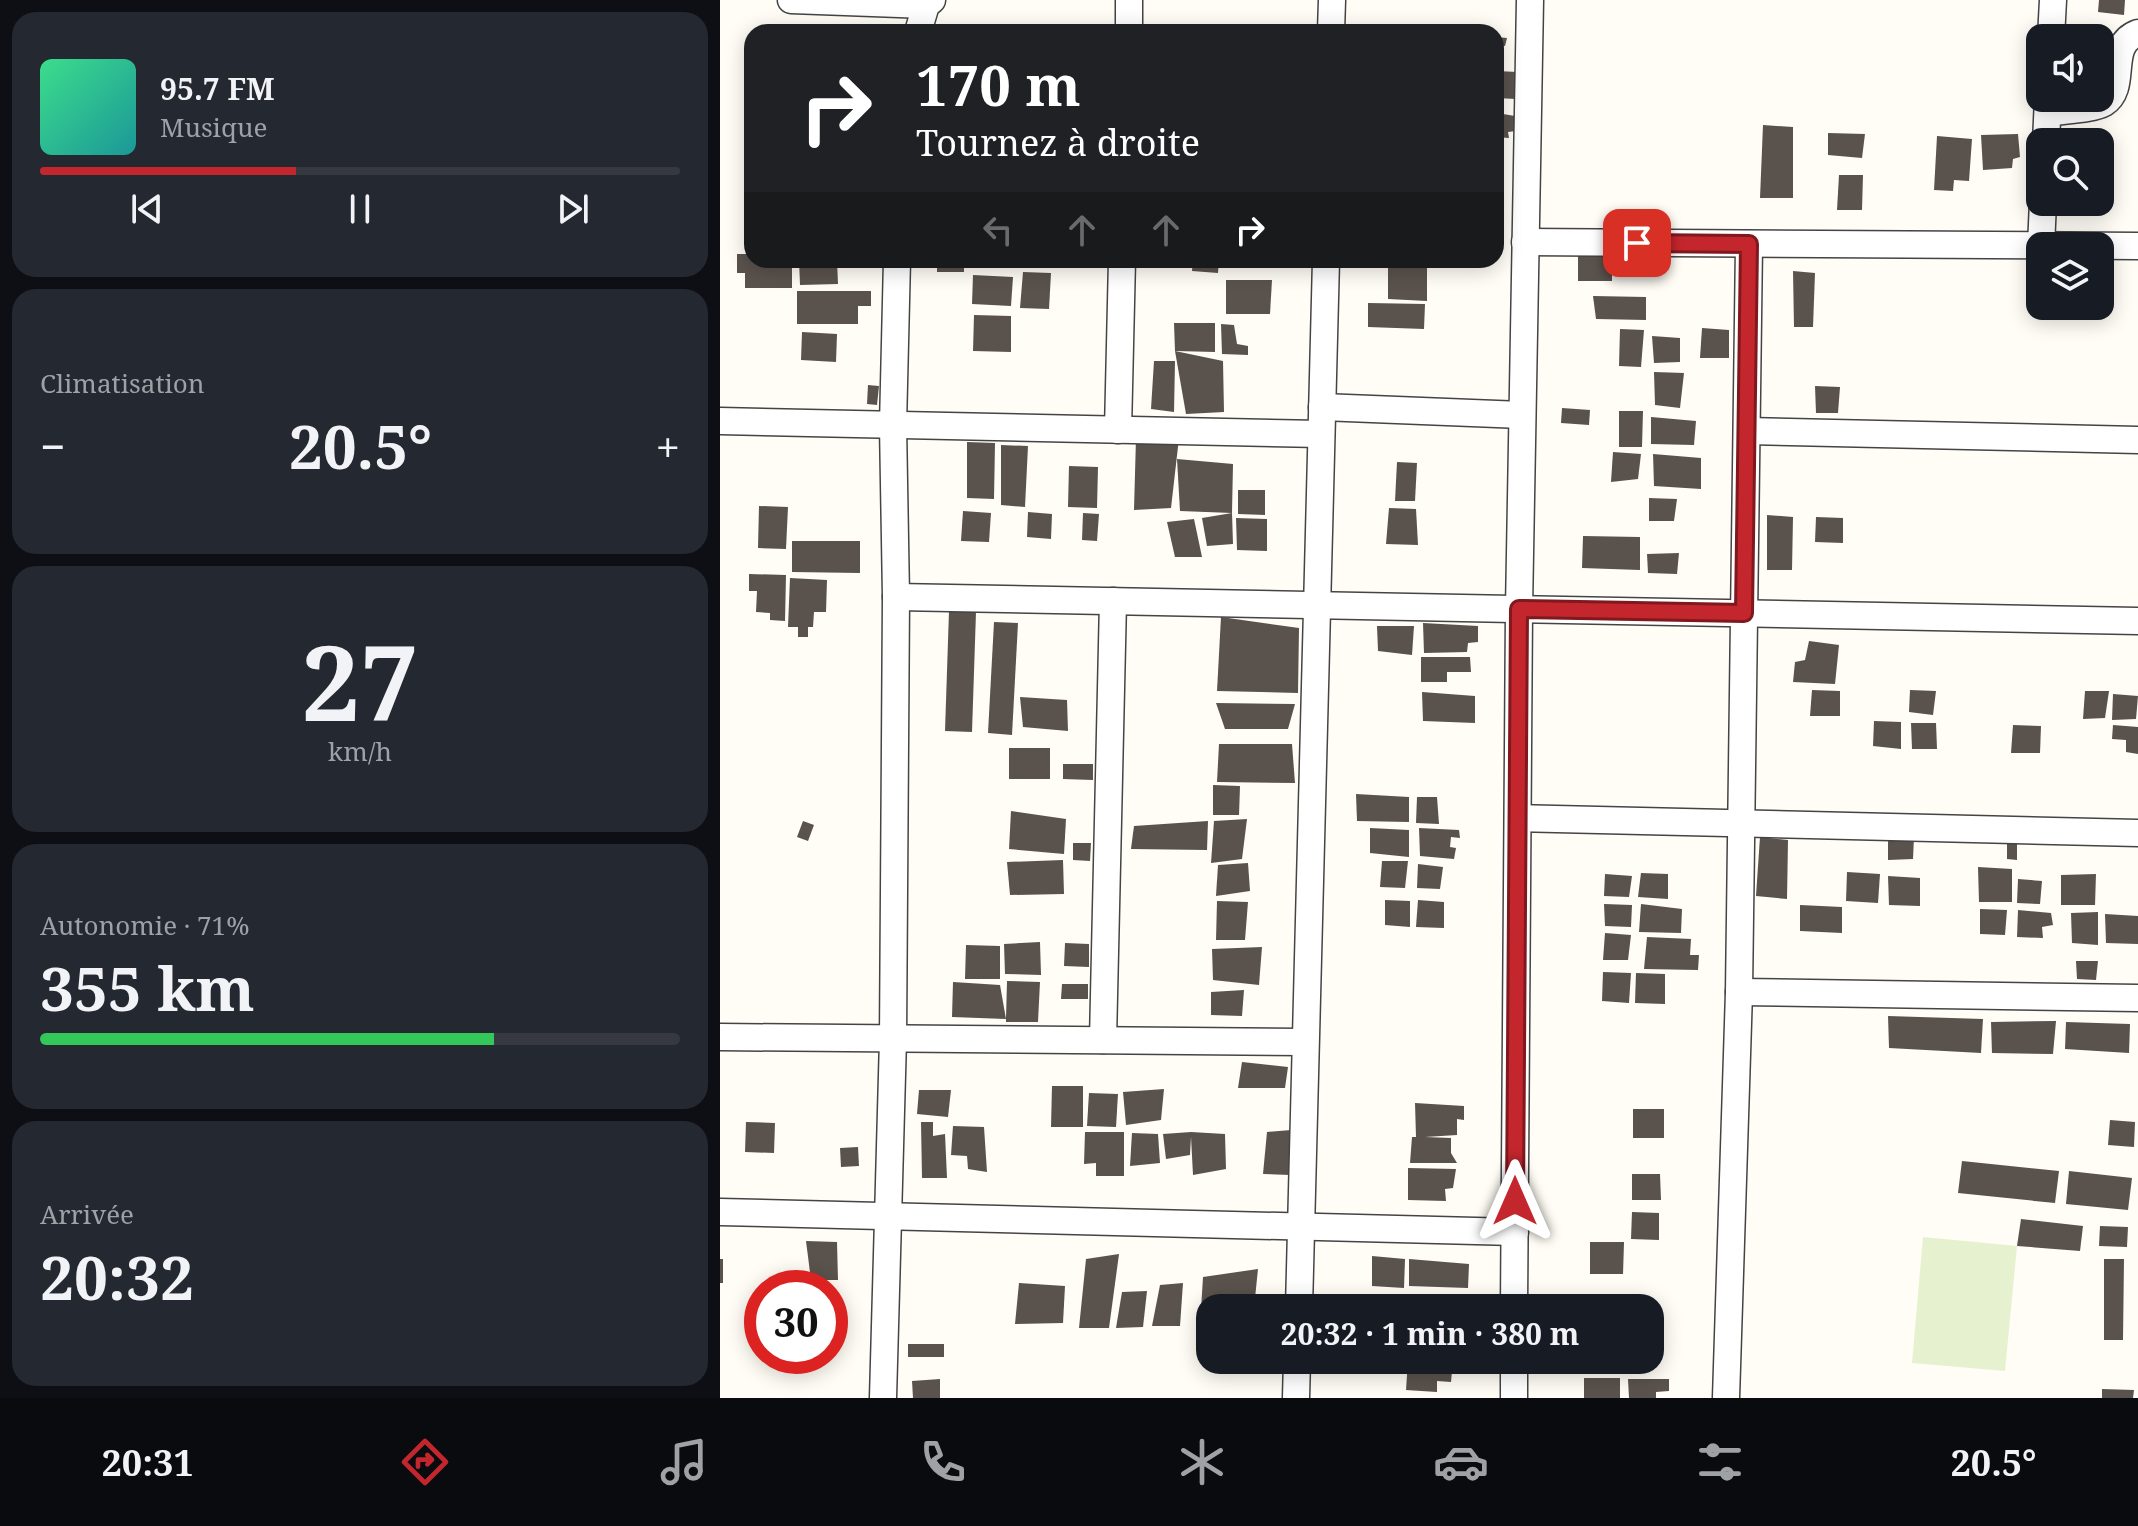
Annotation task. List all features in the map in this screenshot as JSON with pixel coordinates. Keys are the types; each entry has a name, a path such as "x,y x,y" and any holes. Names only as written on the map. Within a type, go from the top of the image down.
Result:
{"street":[{"path":"791,0 929,2 921,24"},
{"path":"1129,0 1129,24"},
{"path":"1331,24 1332,0"},
{"path":"1514,1294 1519,609 1530,0"},
{"path":"2052,24 2053,0"},
{"path":"2114,87 2121,47 2129,36 2138,33"},
{"path":"1525,242 2026,246"},
{"path":"1726,1398 1739,992 1749,244"},
{"path":"2114,246 2138,246"},
{"path":"883,1398 893,1039 896,597 893,425 897,268"},
{"path":"1118,430 1122,268"},
{"path":"1299,1294 1326,268"},
{"path":"1322,407 1522,415"},
{"path":"720,421 1321,434"},
{"path":"1747,431 2138,440"},
{"path":"896,597 2138,621"},
{"path":"1103,1040 1113,601"},
{"path":"1518,818 2138,833"},
{"path":"1739,992 2138,998"},
{"path":"720,1037 1305,1042"},
{"path":"720,1212 1515,1232"},
{"path":"1296,1398 1297,1374"},
{"path":"1514,1374 1514,1398"}],"green space":[{"path":"1923,1237 2017,1246 2005,1371 1912,1363"}],"building":[{"path":"2099,0 2125,0 2124,15 2098,12"},
{"path":"1504,71 1518,72 1516,99 1504,98"},
{"path":"1504,114 1515,116 1516,131 1508,132 1509,138 1504,138"},
{"path":"1763,125 1793,127 1793,198 1760,198"},
{"path":"1828,133 1865,134 1862,158 1828,155"},
{"path":"2018,134 2020,157 2013,159 2012,168 1983,170 1981,135"},
{"path":"1937,136 1972,139 1969,181 1954,180 1953,191 1934,190"},
{"path":"1839,175 1863,175 1862,210 1837,210"},
{"path":"1578,253 1612,255 1612,281 1578,281"},
{"path":"737,254 744,254 744,268 792,268 792,288 745,288 745,273 737,273"},
{"path":"799,268 837,268 838,284 800,285"},
{"path":"937,268 964,268 964,272 937,272"},
{"path":"1192,268 1218,268 1218,273 1192,271"},
{"path":"1388,268 1427,268 1427,301 1388,299"},
{"path":"1793,271 1815,273 1813,327 1794,327"},
{"path":"1023,272 1051,273 1049,309 1020,308"},
{"path":"973,275 1013,277 1011,306 972,304"},
{"path":"1226,280 1272,280 1270,314 1226,314"},
{"path":"797,291 871,291 871,306 858,306 858,324 797,324"},
{"path":"1593,296 1646,297 1646,320 1596,319"},
{"path":"1368,303 1425,304 1424,329 1368,327"},
{"path":"974,315 1011,316 1011,352 973,351"},
{"path":"1174,323 1215,323 1215,352 1175,351"},
{"path":"1221,324 1234,325 1237,344 1248,346 1248,355 1222,354"},
{"path":"1702,328 1729,330 1729,358 1700,358"},
{"path":"1620,329 1644,330 1641,367 1619,366"},
{"path":"802,332 837,334 836,362 801,360"},
{"path":"1652,336 1680,338 1680,362 1654,363"},
{"path":"1175,351 1223,361 1224,412 1186,414"},
{"path":"1154,361 1175,361 1174,412 1151,409"},
{"path":"1654,372 1684,373 1680,408 1655,405"},
{"path":"868,385 879,386 877,405 867,404"},
{"path":"1815,386 1840,387 1838,413 1816,413"},
{"path":"1562,408 1590,410 1589,425 1561,423"},
{"path":"1619,411 1643,411 1642,447 1619,447"},
{"path":"1651,417 1696,421 1694,445 1651,444"},
{"path":"1136,438 1179,438 1171,508 1134,510"},
{"path":"967,442 995,443 994,499 967,498"},
{"path":"1001,445 1028,446 1025,507 1001,505"},
{"path":"1613,452 1641,454 1638,479 1611,482"},
{"path":"1653,454 1701,458 1701,489 1654,486"},
{"path":"1177,459 1233,464 1232,513 1180,511"},
{"path":"1397,462 1417,463 1415,501 1395,501"},
{"path":"1069,466 1098,467 1097,508 1068,507"},
{"path":"1238,490 1265,490 1265,515 1238,514"},
{"path":"1649,498 1677,499 1674,521 1649,521"},
{"path":"759,506 788,507 786,549 758,548"},
{"path":"1389,508 1416,509 1418,545 1386,544"},
{"path":"963,511 991,513 989,542 961,541"},
{"path":"1028,512 1052,514 1051,539 1027,537"},
{"path":"1083,513 1099,514 1097,541 1082,540"},
{"path":"1232,513 1233,544 1207,546 1202,518"},
{"path":"1767,515 1793,517 1792,570 1767,570"},
{"path":"1816,517 1843,518 1843,543 1815,542"},
{"path":"1236,518 1267,519 1267,551 1237,550"},
{"path":"1194,519 1202,557 1175,557 1167,522"},
{"path":"1583,536 1640,537 1640,570 1582,568"},
{"path":"792,541 860,541 860,573 792,572"},
{"path":"1679,553 1677,574 1648,573 1647,554"},
{"path":"749,574 786,575 785,621 770,620 770,613 756,612 757,591 749,591"},
{"path":"790,578 827,580 826,612 814,612 813,627 808,627 808,637 798,637 798,627 788,627"},
{"path":"949,611 976,612 972,732 945,731"},
{"path":"1221,617 1299,628 1298,693 1217,691"},
{"path":"994,622 1018,623 1012,735 988,733"},
{"path":"1423,623 1478,626 1478,642 1468,643 1467,652 1424,653"},
{"path":"1377,626 1414,626 1412,655 1378,651"},
{"path":"1809,641 1839,645 1835,684 1793,682 1795,662 1805,660"},
{"path":"1421,657 1470,657 1471,672 1447,672 1447,682 1421,682"},
{"path":"1812,690 1840,691 1840,716 1810,716"},
{"path":"1910,690 1936,691 1933,715 1909,712"},
{"path":"2085,691 2109,691 2105,718 2083,719"},
{"path":"1422,692 1475,696 1475,723 1423,721"},
{"path":"2113,694 2138,696 2136,719 2112,720"},
{"path":"1020,697 1067,700 1068,731 1023,727"},
{"path":"1216,703 1295,704 1288,729 1225,729"},
{"path":"1874,721 1901,722 1901,749 1873,746"},
{"path":"1911,723 1936,723 1937,749 1912,749"},
{"path":"2013,725 2041,726 2040,753 2011,753"},
{"path":"2113,725 2138,727 2138,754 2126,752 2126,740 2112,739"},
{"path":"1219,744 1292,744 1295,783 1217,782"},
{"path":"1009,748 1050,748 1050,779 1009,779"},
{"path":"1063,764 1093,764 1093,780 1063,779"},
{"path":"1213,785 1240,786 1239,815 1213,815"},
{"path":"1356,794 1409,797 1409,822 1357,821"},
{"path":"1417,797 1437,797 1439,824 1416,823"},
{"path":"1011,811 1066,819 1064,854 1009,849"},
{"path":"1247,819 1242,859 1211,863 1214,821"},
{"path":"803,821 814,825 808,841 797,837"},
{"path":"1208,821 1207,850 1131,849 1134,826"},
{"path":"1370,828 1409,830 1409,857 1370,853"},
{"path":"1419,828 1459,830 1460,838 1451,837 1450,847 1456,848 1454,859 1420,856"},
{"path":"1888,836 1914,837 1913,859 1888,860"},
{"path":"1760,837 1788,840 1787,899 1756,896"},
{"path":"2007,841 2017,841 2017,860 2007,859"},
{"path":"1073,843 1091,843 1090,861 1073,860"},
{"path":"1063,860 1064,894 1010,895 1007,862"},
{"path":"1382,861 1408,861 1405,888 1380,887"},
{"path":"1248,863 1250,891 1216,896 1218,865"},
{"path":"1418,864 1443,867 1440,889 1417,888"},
{"path":"1978,867 2012,869 2012,902 1979,902"},
{"path":"1847,872 1880,874 1878,903 1846,901"},
{"path":"1641,873 1668,874 1668,899 1638,897"},
{"path":"1605,874 1632,876 1629,897 1604,896"},
{"path":"2096,874 2095,905 2061,905 2061,875"},
{"path":"1888,876 1920,878 1920,906 1889,905"},
{"path":"2018,879 2042,881 2040,904 2017,903"},
{"path":"1385,900 1410,901 1410,927 1385,925"},
{"path":"1418,900 1444,902 1444,928 1416,927"},
{"path":"1217,901 1248,902 1245,940 1216,940"},
{"path":"1604,904 1632,905 1631,927 1605,926"},
{"path":"1641,904 1682,909 1681,933 1639,932"},
{"path":"1800,905 1842,907 1842,933 1800,931"},
{"path":"1980,909 2007,910 2005,935 1980,934"},
{"path":"2018,910 2051,913 2053,925 2042,927 2043,938 2017,937"},
{"path":"2098,912 2098,945 2072,943 2071,913"},
{"path":"2105,914 2138,916 2138,944 2106,943"},
{"path":"1605,933 1631,935 1628,960 1603,960"},
{"path":"1647,937 1691,939 1690,955 1699,955 1698,970 1644,969"},
{"path":"1040,942 1041,975 1005,974 1004,944"},
{"path":"1065,943 1089,944 1089,967 1064,966"},
{"path":"966,945 1000,946 1000,979 965,979"},
{"path":"1262,947 1259,985 1213,980 1212,949"},
{"path":"2076,961 2098,961 2096,980 2077,979"},
{"path":"1603,972 1631,973 1629,1003 1602,1001"},
{"path":"1636,973 1665,974 1665,1004 1635,1003"},
{"path":"1007,981 1040,982 1038,1022 1006,1022"},
{"path":"953,982 1000,985 1006,1019 952,1017"},
{"path":"1062,984 1088,984 1088,999 1061,999"},
{"path":"1244,990 1242,1016 1211,1015 1211,992"},
{"path":"1888,1016 1983,1019 1981,1053 1889,1048"},
{"path":"2056,1021 2053,1054 1992,1053 1991,1022"},
{"path":"2066,1022 2130,1024 2129,1053 2065,1049"},
{"path":"1242,1062 1288,1067 1285,1088 1238,1088"},
{"path":"1052,1086 1083,1086 1083,1127 1051,1127"},
{"path":"1164,1089 1161,1120 1126,1125 1123,1092"},
{"path":"919,1090 951,1090 948,1117 917,1114"},
{"path":"1089,1093 1118,1094 1116,1127 1087,1126"},
{"path":"1415,1103 1464,1106 1464,1120 1457,1119 1457,1135 1425,1137 1451,1138 1451,1153 1457,1163 1410,1163 1412,1137 1416,1137"},
{"path":"1633,1109 1664,1109 1664,1138 1633,1138"},
{"path":"2110,1120 2135,1122 2134,1147 2108,1145"},
{"path":"746,1122 775,1123 774,1153 745,1152"},
{"path":"921,1122 933,1122 933,1136 945,1134 947,1178 922,1178"},
{"path":"953,1126 984,1127 987,1172 968,1169 967,1156 951,1155"},
{"path":"1291,1130 1290,1175 1263,1174 1267,1132"},
{"path":"1085,1132 1124,1132 1124,1176 1096,1176 1096,1163 1084,1164"},
{"path":"1132,1133 1158,1134 1160,1163 1130,1166"},
{"path":"1163,1134 1225,1134 1226,1169 1193,1175 1191,1137 1190,1155 1166,1159"},
{"path":"858,1147 859,1166 841,1167 840,1148"},
{"path":"1962,1161 2059,1171 2055,1203 1958,1193"},
{"path":"1408,1168 1456,1169 1453,1188 1445,1189 1446,1201 1408,1200"},
{"path":"2069,1171 2132,1178 2128,1210 2066,1204"},
{"path":"1632,1174 1660,1174 1661,1200 1632,1200"},
{"path":"1632,1212 1659,1213 1659,1240 1631,1239"},
{"path":"2021,1219 2083,1226 2080,1251 2017,1246"},
{"path":"2100,1226 2128,1227 2127,1247 2099,1246"},
{"path":"806,1241 837,1242 838,1270 810,1270"},
{"path":"1590,1242 1624,1242 1623,1274 1590,1274"},
{"path":"1119,1254 1109,1328 1079,1328 1086,1259"},
{"path":"1372,1256 1405,1259 1404,1288 1372,1286"},
{"path":"720,1259 723,1259 723,1283 720,1283"},
{"path":"1409,1259 1469,1264 1468,1288 1409,1286"},
{"path":"2104,1259 2124,1259 2123,1340 2104,1340"},
{"path":"1258,1269 1255,1294 1202,1294 1203,1277"},
{"path":"1019,1283 1065,1286 1063,1323 1015,1324"},
{"path":"1183,1283 1180,1326 1152,1326 1160,1285"},
{"path":"1147,1291 1143,1327 1116,1328 1122,1292"},
{"path":"908,1344 944,1344 944,1357 908,1357"},
{"path":"1407,1374 1452,1374 1451,1382 1437,1381 1437,1392 1406,1390"},
{"path":"1584,1378 1620,1378 1620,1398 1584,1398"},
{"path":"940,1379 940,1398 913,1398 912,1381"},
{"path":"1628,1379 1669,1379 1669,1391 1656,1392 1656,1398 1629,1398"},
{"path":"2102,1389 2134,1390 2133,1398 2102,1398"}],"route":[{"path":"1515,1201 1519,609 1744,613 1749,244 1637,243"}]}
